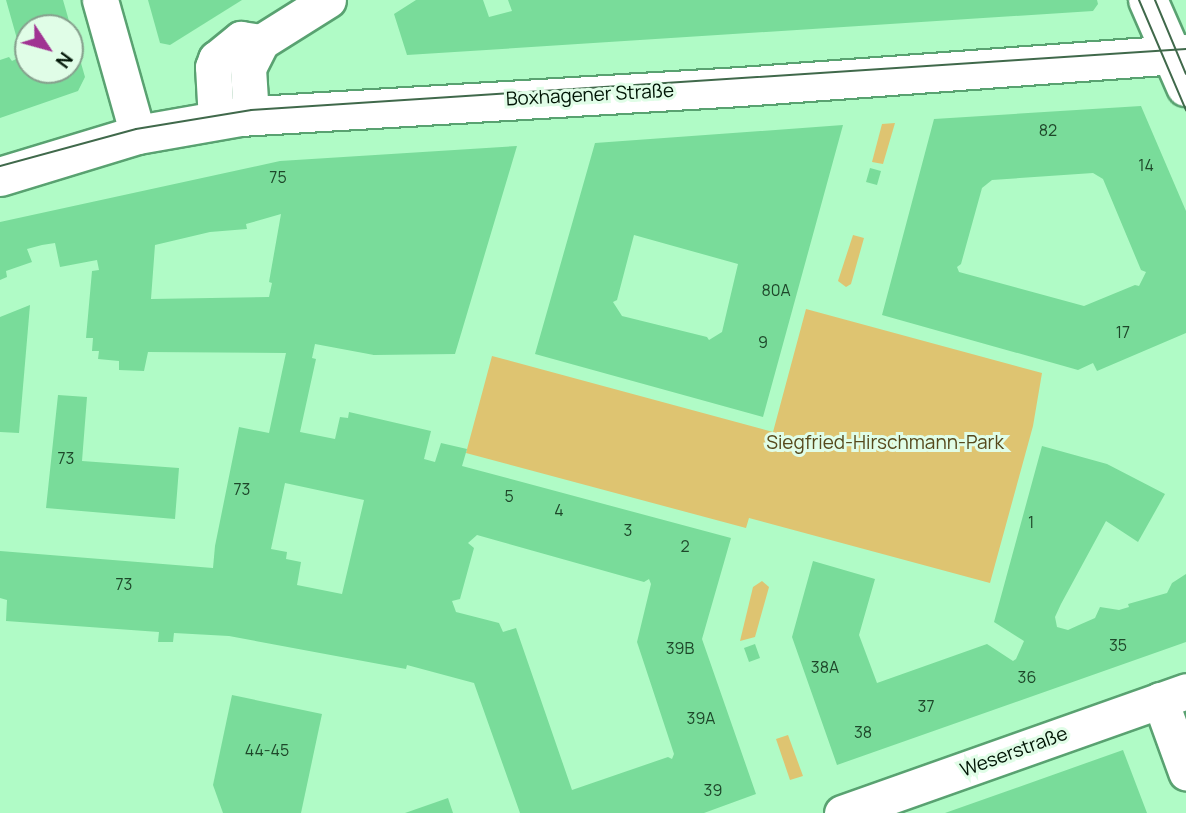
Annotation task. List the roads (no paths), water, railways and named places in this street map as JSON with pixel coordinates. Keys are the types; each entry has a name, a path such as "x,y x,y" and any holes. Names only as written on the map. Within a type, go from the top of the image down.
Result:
{"street":[{"path":"100,0 138,135"},
{"path":"233,118 212,67 216,60 241,40 261,42 328,0"},
{"path":"1148,0 1181,65"},
{"name":"Boxhagener Straße","path":"0,177 138,135 233,118 741,87 1181,65"},
{"path":"1173,696 1186,772"},
{"name":"Weserstraße","path":"842,813 1173,696"}],"tram line":[{"path":"1139,0 1186,110"},
{"path":"1155,0 1186,74"},
{"path":"0,166 136,129 251,110 1186,49"}],"park label":[{"name":"Siegfried-Hirschmann-Park","path":"885,443"}]}
